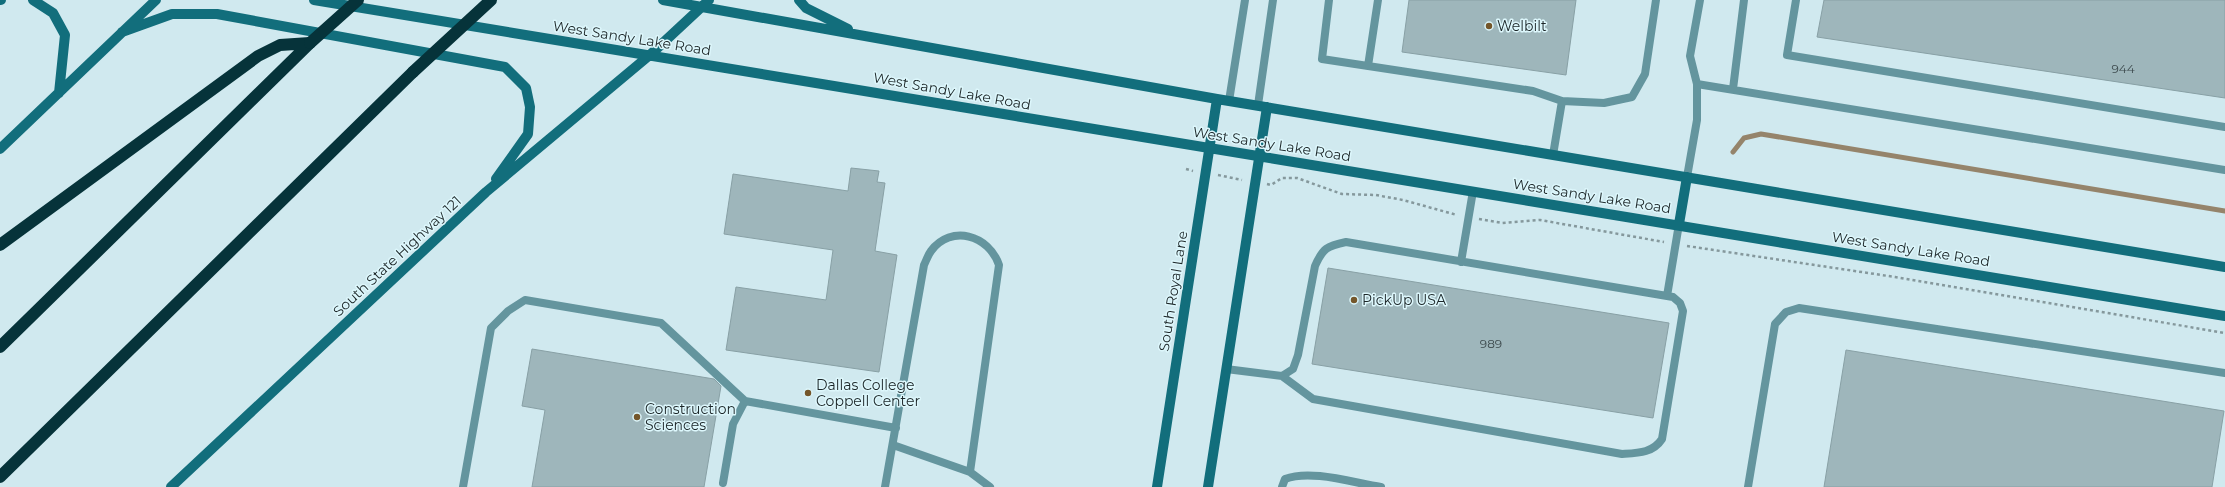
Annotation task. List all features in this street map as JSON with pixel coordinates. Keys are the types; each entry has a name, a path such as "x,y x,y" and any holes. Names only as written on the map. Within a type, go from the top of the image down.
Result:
{"highway":[{"path":"0,347 310,43 358,0"},
{"path":"0,477 413,72 491,0"},
{"path":"0,245 258,56 280,45 310,43"}],"main road":[{"path":"33,0 53,13 65,35 59,93"},
{"path":"0,149 156,0"},
{"name":"West Sandy Lake Road","path":"314,0 428,20 651,54 2225,316"},
{"path":"663,0 706,3 858,34 1217,99 2225,267"},
{"path":"799,0 806,8 858,34"},
{"name":"South State Highway 121","path":"171,487 486,192 651,54 706,3"},
{"path":"122,32 172,14 217,14 505,67 526,88 530,108 528,134 486,192"},
{"name":"South Royal Lane","path":"1157,487 1217,99"},
{"path":"1208,487 1259,156 1262,106"},
{"path":"1679,224 1687,177"}],"lane":[{"path":"1229,101 1245,0"},
{"path":"1262,106 1273,0"},
{"path":"1329,0 1322,59 1533,91 1562,101 1604,103 1632,97 1645,74 1656,0"},
{"path":"1368,66 1378,0"},
{"path":"1687,177 1697,120 1697,84 1690,56 1700,0"},
{"path":"1733,89 1744,0"},
{"path":"1796,0 1787,55 2225,128"},
{"path":"1697,84 2225,170"},
{"path":"1552,155 1562,101"},
{"path":"1461,262 1473,191"},
{"path":"1667,296 1679,224"},
{"path":"884,487 893,445 924,265 931,251 940,243 960,235 972,236 991,249 999,264 970,472"},
{"path":"1226,369 1282,376 1313,399 1622,454 1643,452 1656,447 1662,439 1683,310 1680,303 1673,297 1346,242 1328,246 1320,256 1315,266 1298,355 1293,369 1282,376"},
{"path":"463,487 491,328 508,311 525,300 661,323 745,401 896,428"},
{"path":"1748,487 1775,324 1786,312 1799,308 2225,373"},
{"path":"723,483 733,424 745,401"},
{"path":"893,445 970,472 990,487"},
{"path":"1282,487 1285,479 1294,476 1309,475 1381,487"}],"path":[{"path":"1186,169 1271,185 1282,178 1297,178 1342,194 1376,196 1403,200 1469,217 1502,223 1540,220 1676,244 1895,277 2225,333"}],"building":[{"name":"Welbilt","path":"1409,0 1576,0 1566,75 1402,52"},
{"path":"1824,0 2225,0 2225,98 1817,37"},
{"path":"851,168 879,171 877,182 885,183 875,251 897,255 879,372 726,350 736,287 826,300 833,250 724,234 733,174 848,191"},
{"path":"1328,268 1669,323 1653,418 1312,364"},
{"name":"Construction Sciences","path":"532,349 714,379 721,386 704,487 532,487 545,410 522,406"},
{"path":"1846,350 2224,411 2212,487 1824,487"}],"waterway":[{"path":"1733,152 1744,138 1761,134 2225,211"}],"place":[{"name":"Welbilt","path":"1489,26"},
{"name":"PickUp USA","path":"1354,300"},
{"name":"Dallas College Coppell Center","path":"808,393"},
{"name":"Construction Sciences","path":"637,417"}]}
